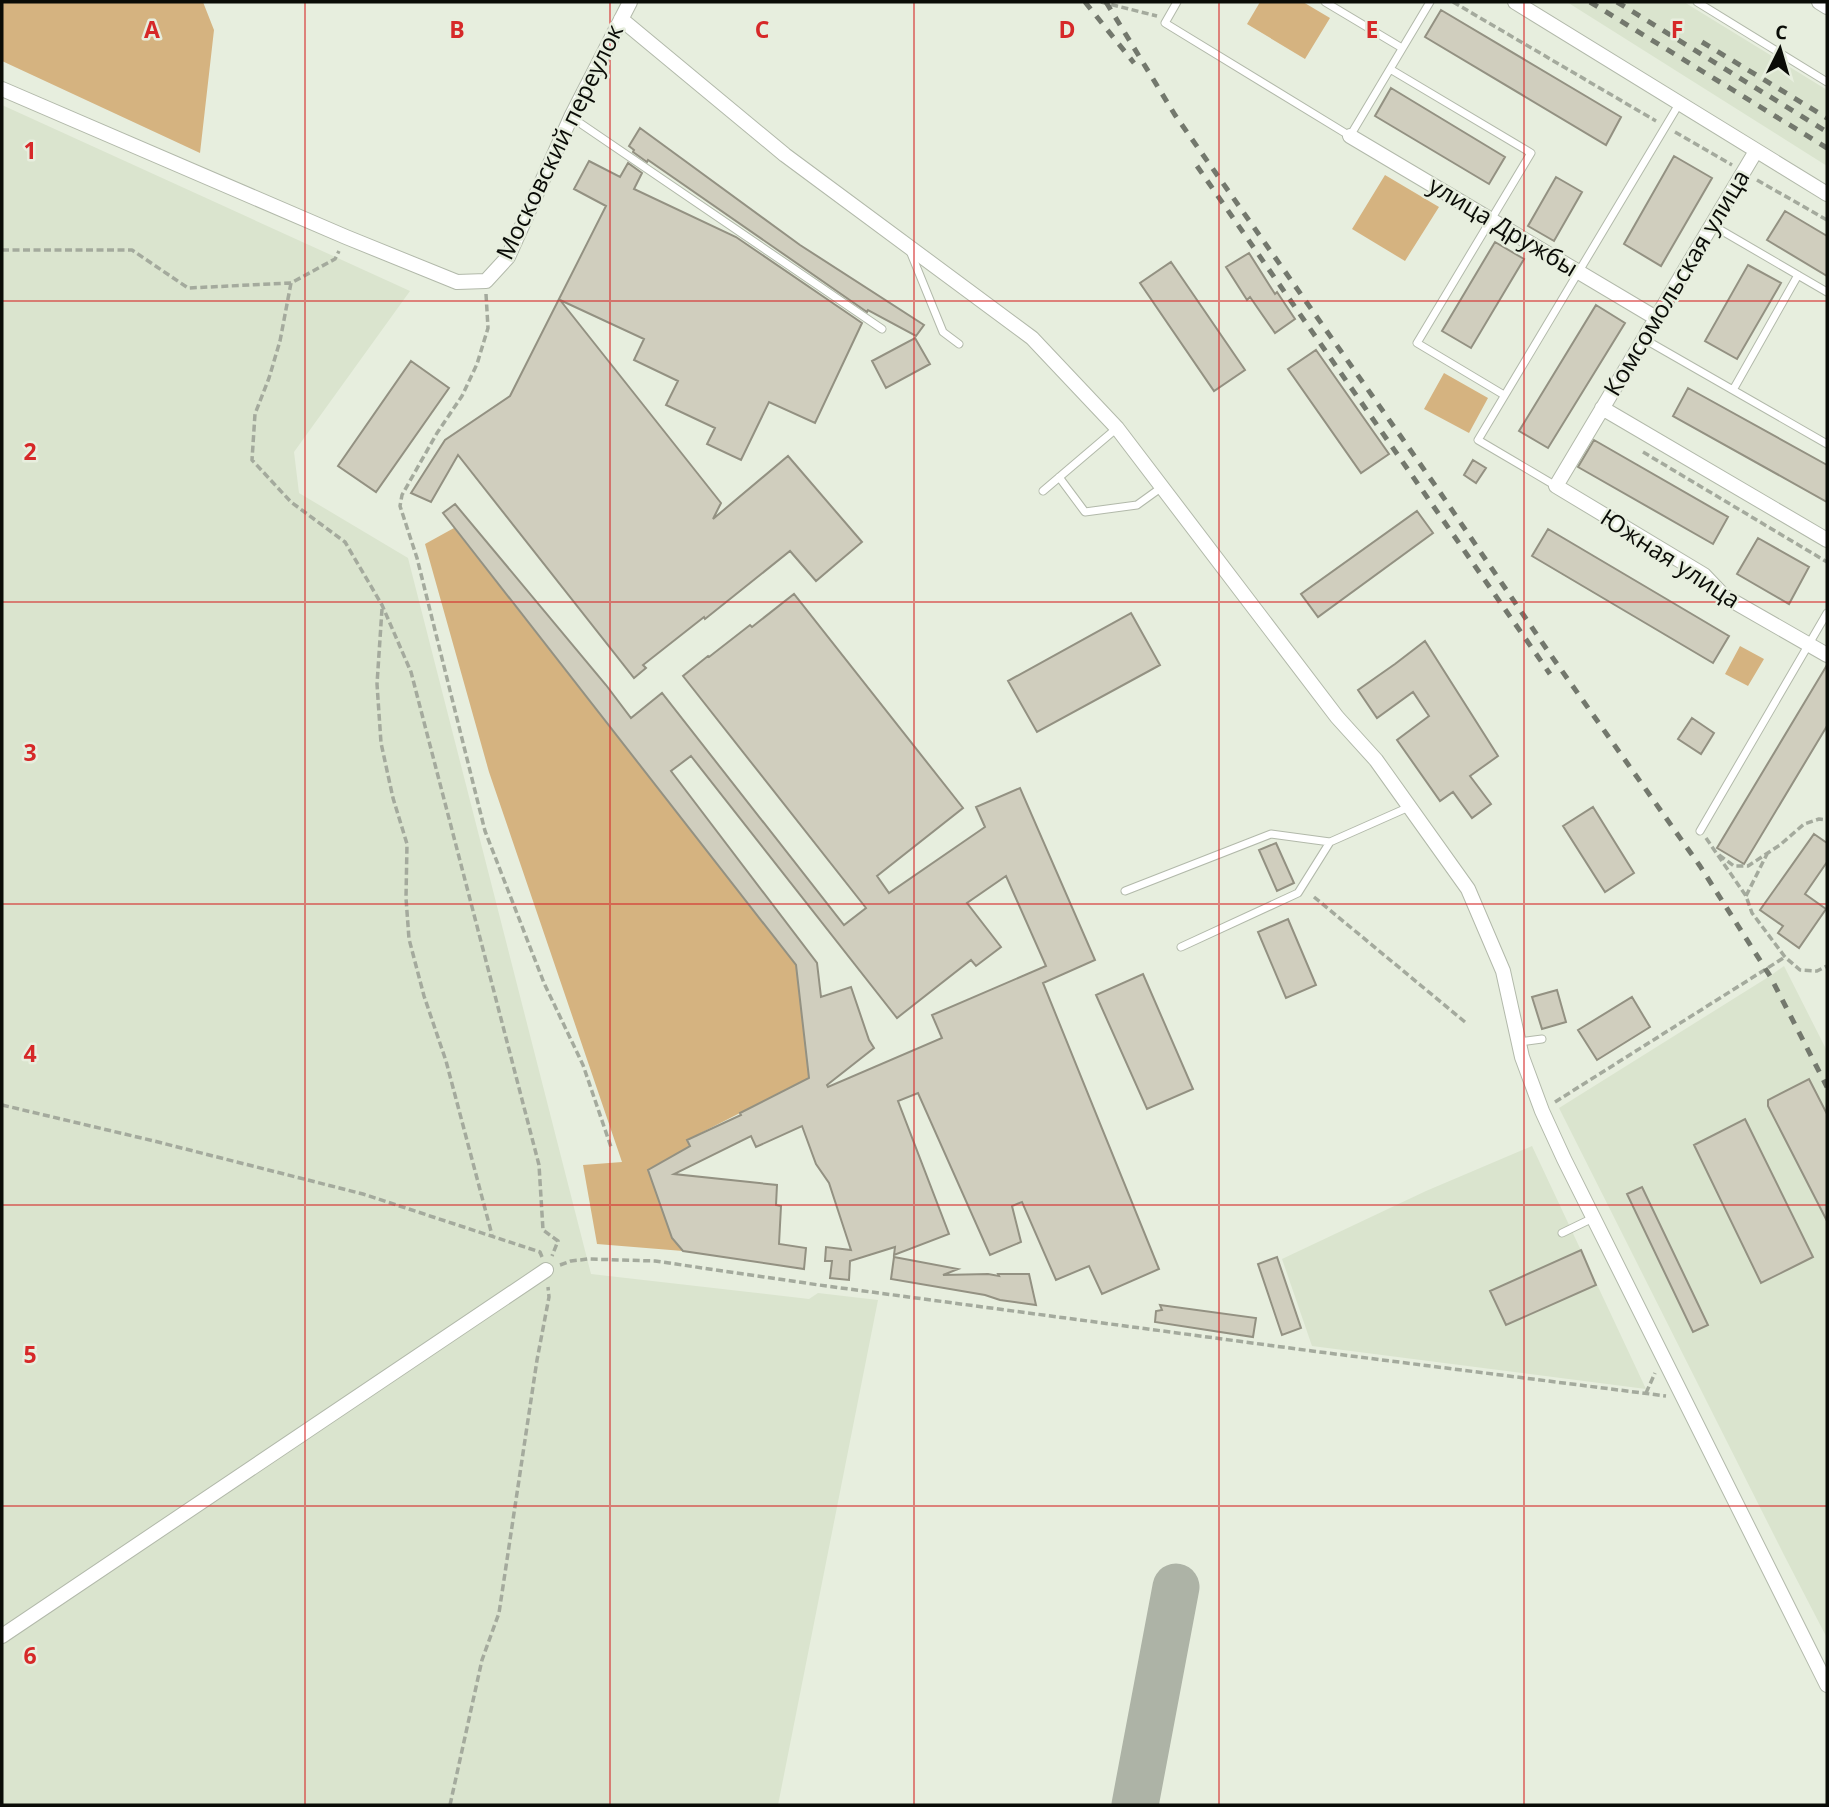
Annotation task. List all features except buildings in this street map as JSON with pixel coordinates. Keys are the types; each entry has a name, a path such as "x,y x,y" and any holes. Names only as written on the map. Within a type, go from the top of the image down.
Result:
{"street":[{"name":"Московский переулок","path":"486,281 508,257 571,117 630,2"},
{"path":"1515,2 1827,194"},
{"path":"1819,2 1827,7"},
{"path":"621,19 785,155 1032,338 1117,428 1332,721 1376,760 1468,889 1503,971 1518,1042 1542,1111 1827,1685"},
{"path":"2,89 457,282 486,281"},
{"name":"улица Дружбы","path":"1350,136 1656,318"},
{"name":"Комсомольская улица","path":"1756,151 1602,408 1825,536"},
{"path":"1556,486 1602,408"},
{"name":"Южная улица","path":"1556,486 1704,575 1724,596 1827,654"},
{"path":"2,1636 546,1270"}],"lane":[{"path":"1177,2 1165,23 1350,136 1430,2"},
{"path":"1325,2 1402,48"},
{"path":"1697,2 1827,82"},
{"path":"1390,69 1531,153 1417,344 1504,395"},
{"path":"1556,486 1478,440 1679,103"},
{"path":"571,117 882,329"},
{"path":"1712,225 1827,292"},
{"path":"907,244 943,332 959,344"},
{"path":"1733,390 1798,275"},
{"path":"1644,339 1827,444"},
{"path":"1043,491 1117,428"},
{"path":"1059,477 1085,512 1137,505 1162,486"},
{"path":"1700,831 1827,612"},
{"path":"1125,891 1271,834 1330,842 1409,807"},
{"path":"1181,947 1298,893 1330,842"},
{"path":"1518,1042 1542,1038"},
{"path":"1562,1233 1594,1218"}],"path":[{"path":"1101,2 1167,19"},
{"path":"1453,2 1827,220"},
{"path":"2,250 132,250 188,288 291,283 335,258 346,237"},
{"path":"486,281 488,328 477,364 461,396 401,495 400,506 417,558 485,831 544,983 583,1065 611,1147"},
{"path":"291,283 270,378 255,414 253,460 291,502 345,542 382,605 411,672 539,1164 543,1230 558,1241 546,1270"},
{"path":"1640,451 1827,562"},
{"path":"382,605 377,684 381,743 407,844 406,898 409,939 424,996 446,1061 492,1236"},
{"path":"1715,851 1734,866 1748,866 1780,845 1804,824 1819,818 1827,820"},
{"path":"1700,831 1746,896 1752,914 1785,957 1800,970 1817,971 1827,966"},
{"path":"1746,896 1768,853"},
{"path":"1314,897 1465,1022"},
{"path":"1542,1111 1785,957"},
{"path":"2,1105 363,1194 540,1252 550,1297 537,1360 499,1613 482,1660 450,1805"},
{"path":"546,1270 571,1261 588,1259 655,1261 1284,1348 1646,1393"}],"shaded area":[{"path":"2,2 203,2 214,30 200,153 2,61"},
{"path":"1260,2 1303,2 1330,18 1305,59 1247,24"},
{"path":"1567,2 1684,2 1827,90 1827,166"},
{"path":"2,105 410,291 294,452 299,493 408,558 591,1274 809,1299 818,1293 878,1300 778,1805 2,1805"},
{"path":"1385,175 1439,207 1405,261 1352,229"},
{"path":"1444,373 1488,398 1469,433 1424,409"},
{"path":"454,528 796,965 809,1078 687,1140 690,1146 648,1170 672,1238 683,1251 597,1244 583,1165 622,1162 489,772 425,544"},
{"path":"1740,646 1764,659 1748,686 1725,674"},
{"path":"1784,966 1827,1051 1827,1638 1559,1108"},
{"path":"1532,1146 1646,1389 1312,1346 1282,1259 1426,1191"}],"taxiway":[{"path":"1135,1805 1176,1587"}],"railway":[{"path":"1085,2 1134,63"},
{"path":"1106,2 1175,115 1700,866 1770,976 1827,1087"},
{"path":"1590,2 1827,148"},
{"path":"1617,2 1827,132"},
{"path":"1702,42 1827,118"},
{"path":"1197,166 1550,674"}]}
